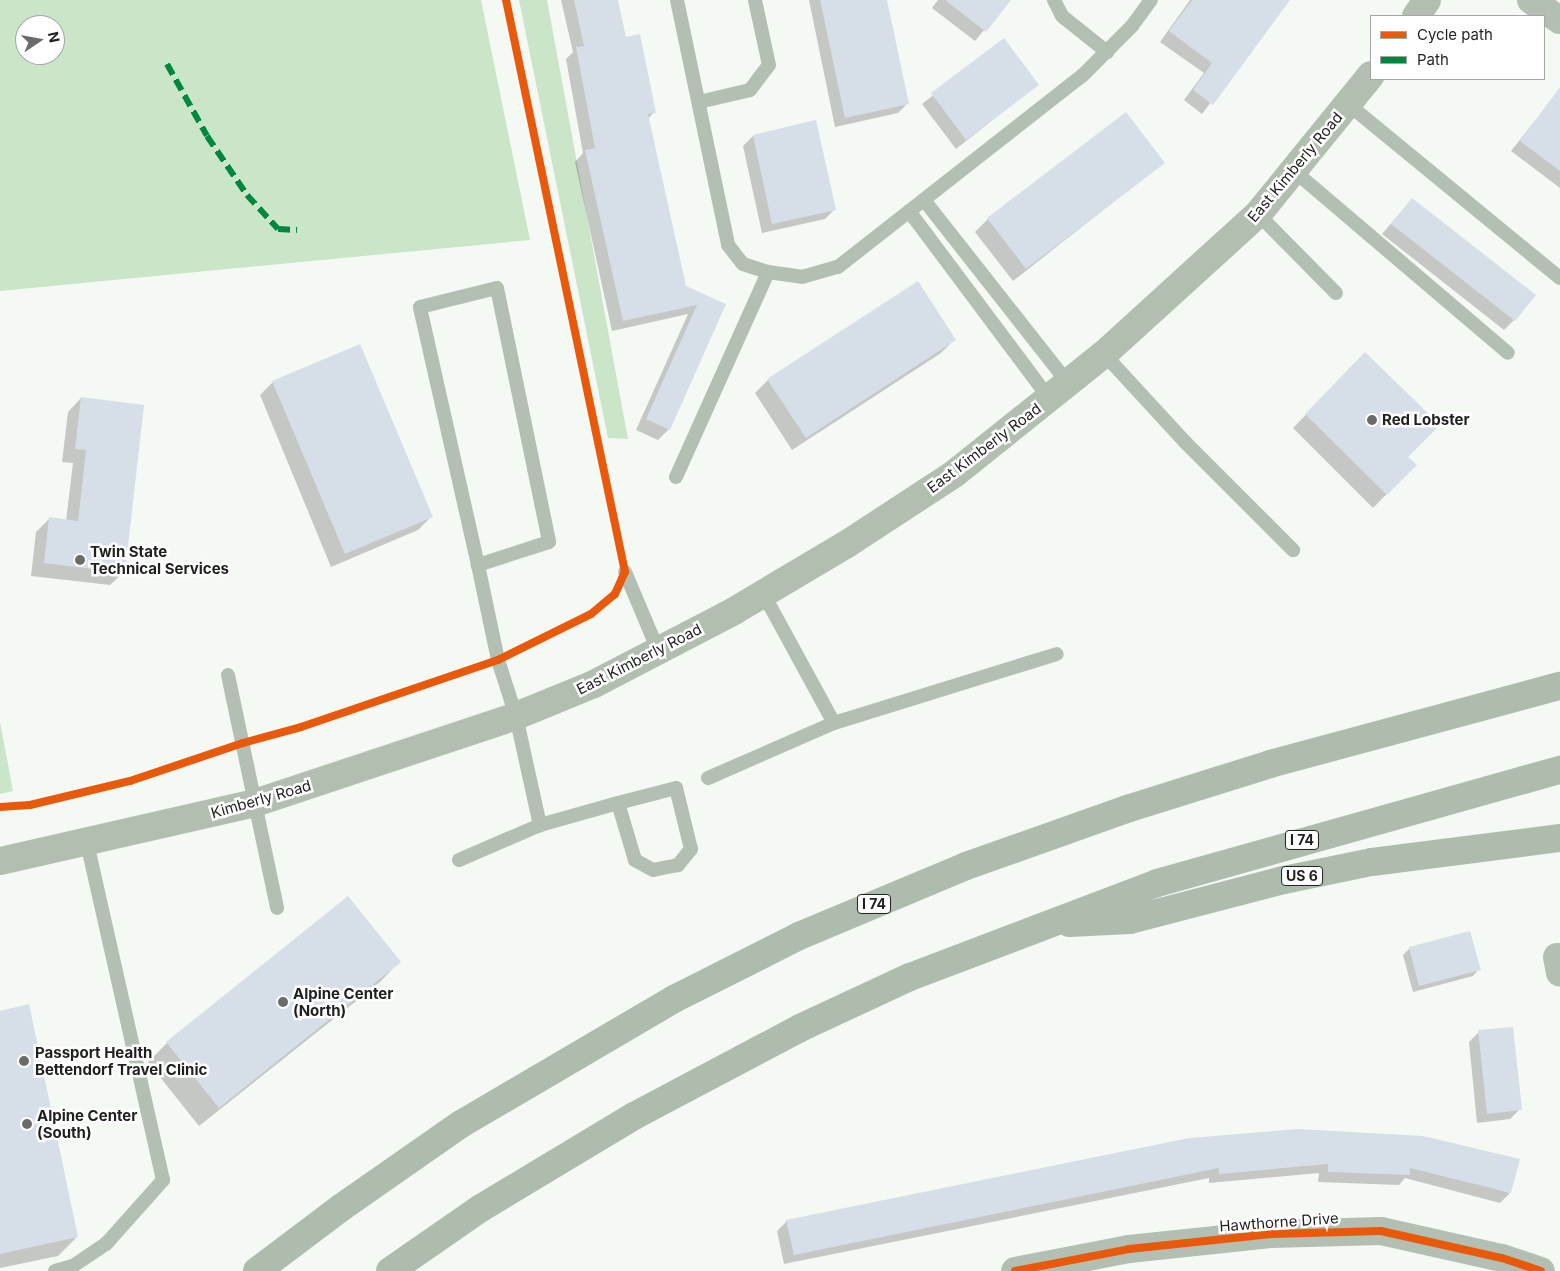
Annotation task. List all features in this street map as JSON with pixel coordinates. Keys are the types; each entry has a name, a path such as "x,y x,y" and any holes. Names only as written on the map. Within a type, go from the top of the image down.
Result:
{"highway":[{"name":"I 74","path":"257,1271 342,1206 461,1124 674,999 799,936 966,866 1130,808 1270,764 1560,686"},
{"name":"I 74","path":"390,1271 528,1179 712,1074 910,977 1116,897 1212,866 1560,770"},
{"name":"US 6","path":"1047,924 1130,920 1284,880 1372,862 1560,838"}],"main road":[{"path":"1417,15 1427,0"},
{"name":"East Kimberly Road","path":"516,716 594,684 762,593 847,544 954,474 1104,354 1258,214 1370,75"},
{"name":"Kimberly Road","path":"0,861 87,844 256,803 516,716"}],"street":[{"path":"1531,0 1560,20"},
{"name":"Hawthorne Drive","path":"1016,1271 1129,1249 1272,1234 1380,1231 1502,1258 1541,1271"}],"lane":[{"path":"677,0 728,245 744,264 768,272 802,277 838,267 1082,76 1107,52 1151,0"},
{"path":"699,102 750,90 770,65 755,0"},
{"path":"1054,0 1062,16 1107,52"},
{"path":"1348,104 1560,278"},
{"path":"1293,170 1508,353"},
{"path":"924,200 1059,391"},
{"path":"909,211 1059,391"},
{"path":"1258,214 1336,293"},
{"path":"676,477 768,272"},
{"path":"478,565 549,542 497,288 420,307 498,660 516,716 540,825"},
{"path":"1104,354 1185,442 1293,550"},
{"path":"625,572 658,650"},
{"path":"762,593 834,723"},
{"path":"708,778 834,723 1057,654"},
{"path":"228,675 256,803 276,908"},
{"path":"458,860 540,825 676,788 691,849 678,865 653,870 635,860 618,804"},
{"path":"55,1271 73,1266 106,1244 163,1180 87,844"}],"green space":[{"path":"0,0 481,0 530,240 0,291"},
{"path":"519,0 547,0 628,439 608,438"},
{"path":"0,722 13,791 0,794"}],"building":[{"path":"574,0 618,0 626,37 640,34 656,113 648,114 686,286 726,304 670,430 646,419 697,305 623,321 585,150 595,148 576,47 584,46"},
{"path":"820,0 887,0 909,104 845,118"},
{"path":"945,0 1011,0 986,32"},
{"path":"1192,0 1290,0 1213,105 1193,90 1212,63 1169,31"},
{"path":"1004,38 1039,85 966,140 931,93"},
{"path":"1560,87 1560,171 1520,141"},
{"path":"1126,112 1165,163 1026,269 987,218"},
{"path":"816,120 836,210 772,224 753,135"},
{"path":"1412,198 1536,295 1515,321 1391,224"},
{"path":"918,281 956,340 806,438 767,379"},
{"path":"360,344 433,517 345,554 272,381"},
{"name":"Red Lobster","path":"1365,352 1440,425 1408,457 1417,465 1387,495 1305,414"},
{"path":"81,397 144,405 125,573 44,563 49,517 78,521 86,450 75,449"},
{"name":"Alpine Center (North)","path":"348,896 401,962 219,1108 166,1042"},
{"path":"1470,931 1481,970 1419,986 1409,947"},
{"name":"Alpine Center (South)","path":"29,1004 78,1237 0,1254 0,1011"},
{"path":"1513,1027 1522,1110 1487,1114 1478,1030"},
{"path":"1298,1129 1423,1136 1520,1159 1511,1193 1410,1168 1410,1175 1328,1172 1328,1164 1219,1174 1219,1168 794,1255 786,1220 1189,1138"}],"marked path":[{"path":"167,64 207,136 247,195 278,229 297,230"}],"cycle path":[{"path":"0,807 30,805 130,781 243,743 301,727 498,660 591,614 615,594 625,572 506,0"},
{"path":"1015,1271 1129,1249 1272,1234 1381,1231 1502,1258 1541,1271"}],"place":[{"name":"Red Lobster","path":"1372,420"},
{"name":"Twin State Technical Services","path":"80,560"},
{"name":"Alpine Center (North)","path":"283,1002"},
{"name":"Passport Health Bettendorf Travel Clinic","path":"24,1061"},
{"name":"Alpine Center (South)","path":"27,1124"}]}
